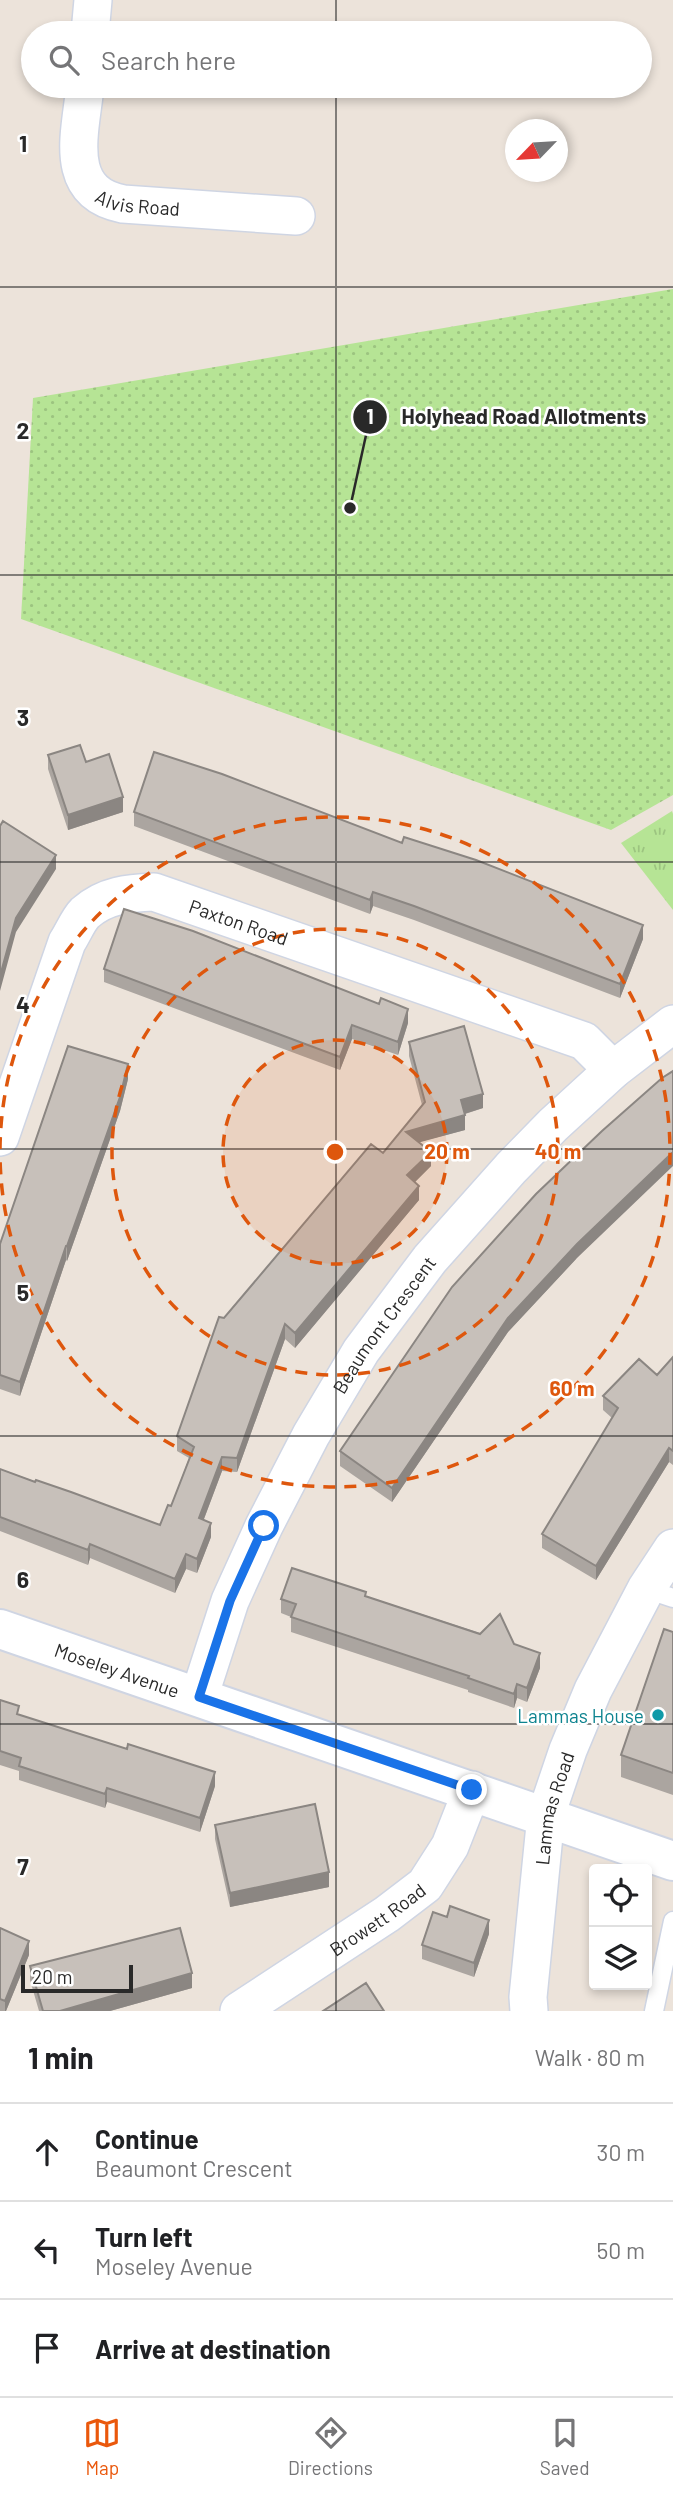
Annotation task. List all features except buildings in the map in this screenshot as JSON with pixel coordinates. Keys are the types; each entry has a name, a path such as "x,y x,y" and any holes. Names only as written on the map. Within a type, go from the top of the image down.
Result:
{"main road":[{"name":"Moseley Avenue","path":"0,1629 673,1861"}],"street":[{"path":"91,21 93,0"},
{"name":"Alvis Road","path":"84,98 80,170 92,190 101,197 123,204 296,216"},
{"name":"Paxton Road","path":"0,1137 68,942 84,914 105,900 128,893 154,892 584,1041 613,1070"},
{"name":"Beaumont Crescent","path":"199,1697 230,1601 264,1526 311,1435 361,1351 392,1307 472,1212 553,1125 613,1070 673,1024"},
{"name":"Lammas Road","path":"529,2011 528,1997 546,1815 568,1750 593,1690 659,1593 673,1548"},
{"name":"Browett Road","path":"239,2011 387,1914 425,1885 450,1846 472,1790"}],"lane":[{"path":"654,2011 667,1978 673,1921"}],"green space":[{"path":"673,289 673,795 611,830 21,619 33,398"},
{"path":"672,811 673,814 673,910 621,843"}],"place":[{"name":"Holyhead Road Allotments","path":"350,508"},
{"name":"Lammas House","path":"658,1715"}],"route":[{"path":"264,1526 230,1601 199,1697 472,1790"}]}
